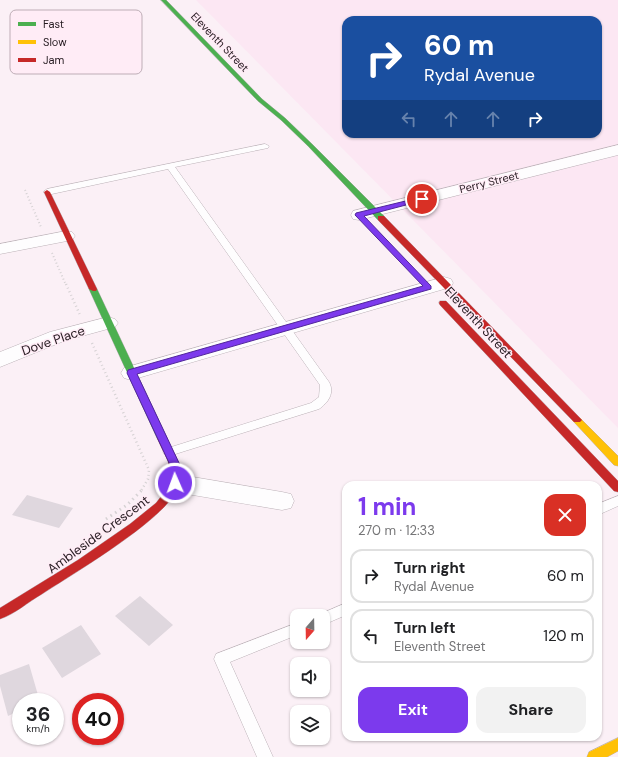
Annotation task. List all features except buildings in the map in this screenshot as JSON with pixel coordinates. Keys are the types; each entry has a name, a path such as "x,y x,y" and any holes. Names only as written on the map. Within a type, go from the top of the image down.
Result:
{"street":[{"name":"Eleventh Street","path":"163,0 260,100 283,119 363,214 618,488"},
{"name":"Eleventh Street","path":"260,100 278,128"},
{"name":"Perry Street","path":"363,214 618,150"},
{"path":"47,192 66,236 169,452 176,473 175,483 282,501"},
{"path":"0,249 66,236"},
{"name":"Eleventh Street","path":"433,289 618,462"},
{"path":"131,373 433,289"},
{"name":"Dove Place","path":"0,360 32,345 85,328 108,323"},
{"name":"Ambleside Crescent","path":"0,614 34,595 128,532 157,509 166,499 175,483"},
{"path":"594,757 617,745"}],"lane":[{"path":"47,192 265,146"},
{"path":"169,452 315,406 322,402 327,392 325,385 171,166"},
{"path":"602,508 618,502"},
{"path":"330,615 342,611"},
{"path":"264,757 221,659 290,632"}],"path":[{"path":"25,190 149,470 149,478 141,492 102,522"}],"shaded area":[{"path":"196,0 618,0 618,428"}],"traffic: fast":[{"path":"163,0 260,100 283,119 310,145 381,218"},
{"path":"93,289 162,438"}],"traffic: slow":[{"path":"577,420 618,462"},
{"path":"594,757 618,744"}],"traffic: jam":[{"path":"47,192 93,289"},
{"path":"381,218 577,420"},
{"path":"443,303 618,488"},
{"path":"0,614 82,563 134,527 160,506 172,490 176,475 173,461 162,438"}],"route":[{"path":"175,483 175,465 131,373 428,287 359,215 422,199"}]}
